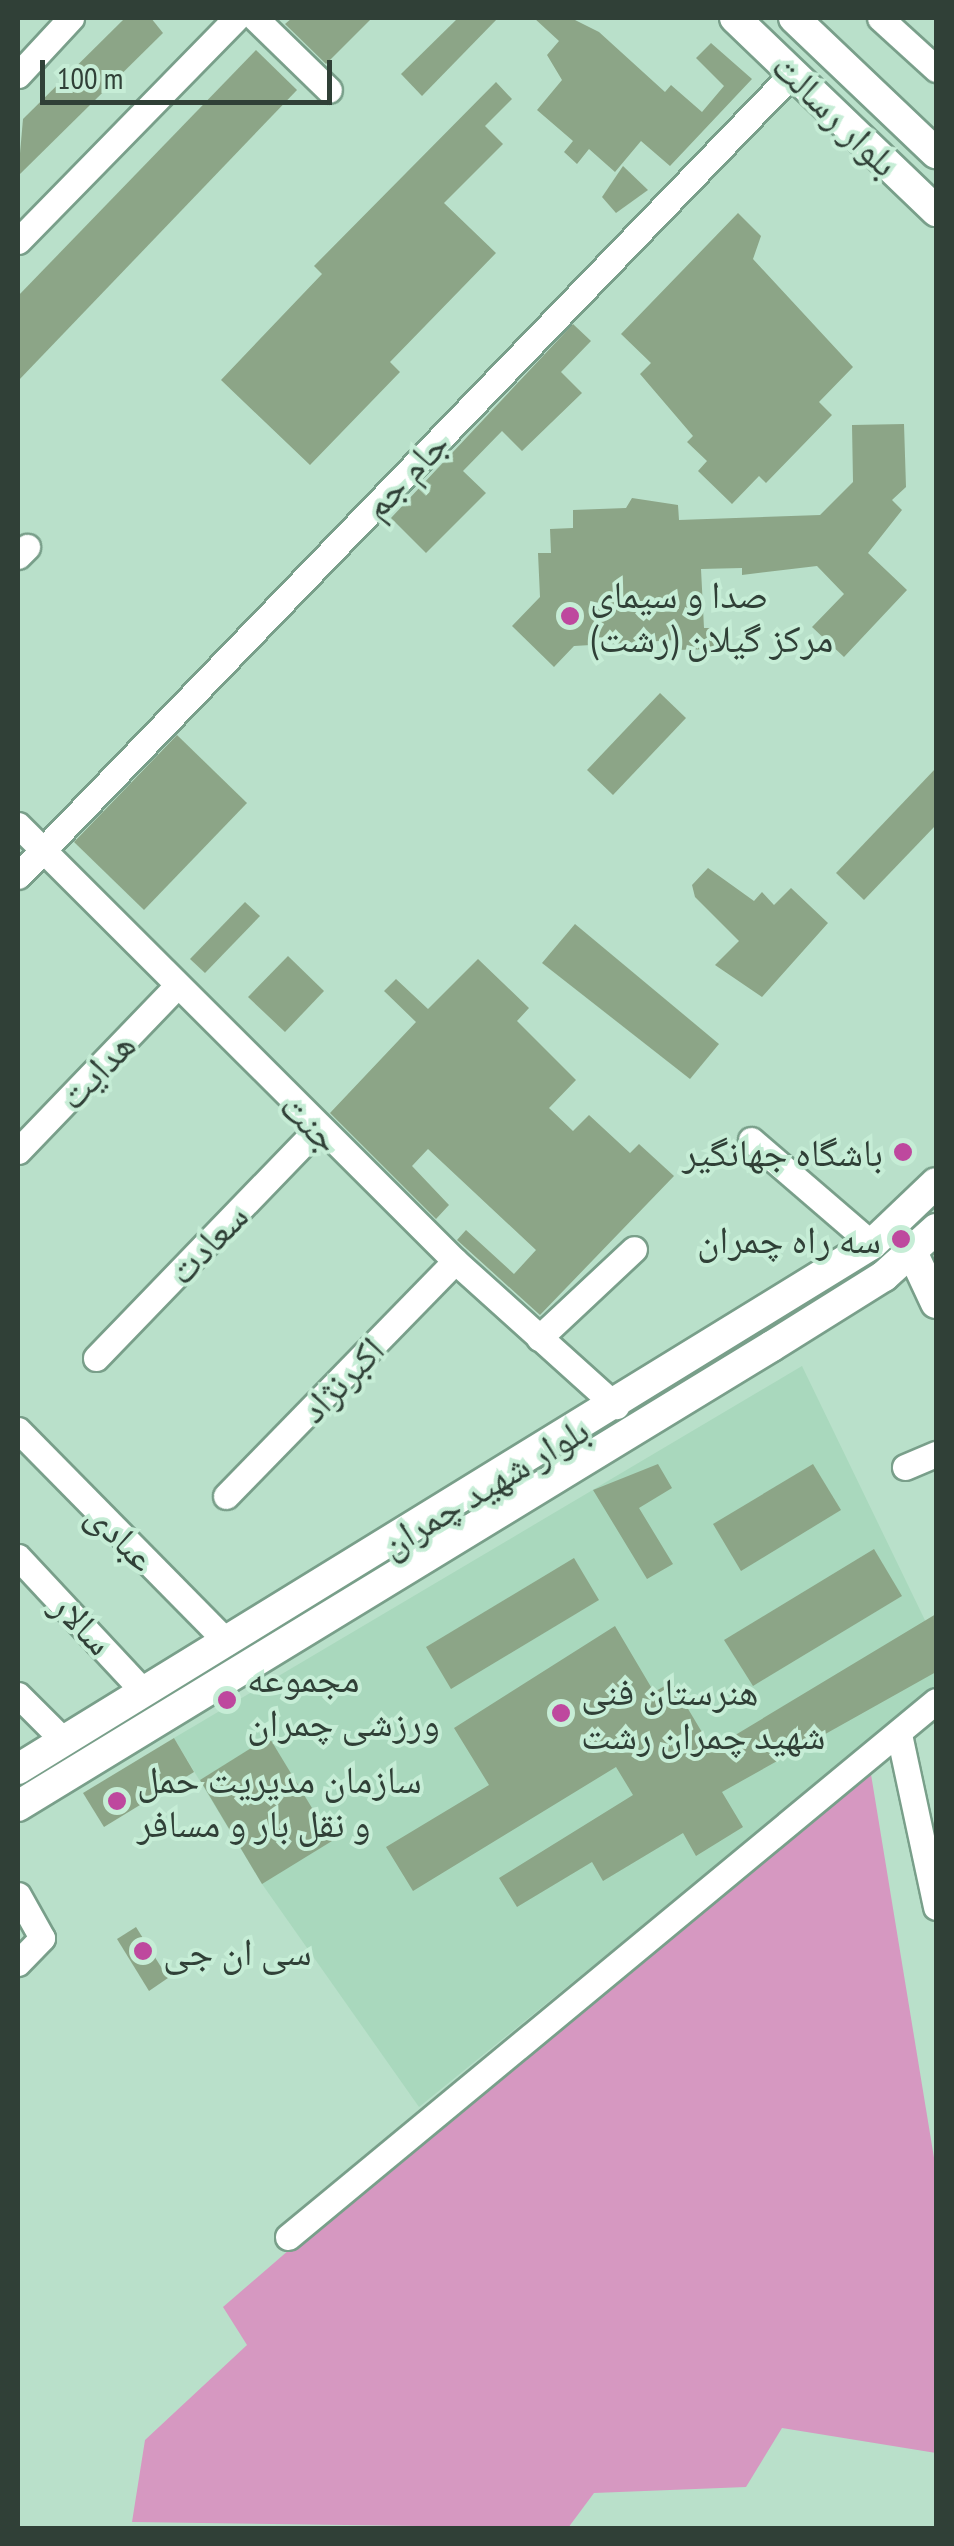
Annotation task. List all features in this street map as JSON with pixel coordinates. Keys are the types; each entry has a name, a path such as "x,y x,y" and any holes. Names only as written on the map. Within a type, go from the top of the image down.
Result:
{"main road":[{"name":"بلوار رسالت","path":"735,18 936,211"},
{"name":"بلوار رسالت","path":"794,18 936,153"},
{"name":"بلوار شهید چمران","path":"18,1768 616,1406 872,1244 936,1184"},
{"name":"بلوار شهید چمران","path":"26,1801 634,1432 913,1254 936,1229"},
{"path":"913,1254 936,1304"},
{"path":"616,1406 634,1432"},
{"path":"524,1462 540,1490"},
{"path":"64,1741 80,1768"},
{"path":"18,1768 26,1801"}],"street":[{"path":"18,74 71,18"},
{"path":"18,241 236,18"},
{"path":"255,18 329,90"},
{"path":"880,18 936,69"},
{"name":"جام جم","path":"18,876 793,73"},
{"name":"جنت","path":"18,825 174,989 455,1262 616,1406"},
{"name":"هدایت","path":"18,1150 174,989"},
{"name":"سعادت","path":"96,1358 318,1128"},
{"path":"751,1140 872,1244"},
{"path":"539,1338 634,1249"},
{"name":"اکبرنژاد","path":"226,1496 455,1262"},
{"name":"عبادی","path":"18,1430 227,1642"},
{"path":"905,1467 936,1454"},
{"name":"سالار","path":"18,1557 144,1692"},
{"path":"18,1695 64,1741"},
{"path":"288,2237 936,1701"},
{"path":"900,1734 932,1859 936,1907"},
{"path":"18,1896 42,1938 18,1963"}],"shaded area":[{"name":"هنرستان فنی شهید چمران رشت","path":"802,1366 936,1643 936,1687 419,2107 262,1884 174,1738"},
{"path":"867,1750 936,2170 936,2453 782,2428 746,2487 594,2493 568,2528 132,2522 145,2440 247,2345 223,2307"}],"building":[{"path":"125,18 151,18 163,33 18,176 23,119"},
{"path":"292,18 372,18 326,64 285,24"},
{"path":"458,18 498,18 422,96 401,74"},
{"path":"534,18 571,18 599,32 665,92 671,85 702,112 724,86 696,58 711,43 752,79 670,166 641,141 615,172 589,149 577,164 564,152 573,141 537,110 562,80 547,55 559,41"},
{"path":"256,50 297,90 18,381 18,296"},
{"path":"496,82 512,99 485,126 503,144 444,203 496,253 390,362 400,372 310,465 221,380 322,274 314,266"},
{"path":"623,166 648,190 616,213 602,197"},
{"path":"738,213 761,236 753,259 853,367 819,402 832,415 766,483 759,476 732,504 698,471 707,461 687,442 693,436 640,374 651,363 621,334"},
{"path":"573,324 591,341 561,372 582,393 522,451 502,431 463,471 486,493 426,553 391,518"},
{"path":"904,424 906,487 892,500 902,510 868,553 907,590 844,657 812,627 844,594 817,566 742,575 742,568 701,569 704,628 713,628 714,649 676,650 676,640 574,646 554,667 512,626 540,597 538,553 551,553 550,529 573,528 573,510 626,508 632,498 678,505 679,520 820,515 853,482 852,425"},
{"path":"660,693 686,718 613,795 587,770"},
{"path":"177,735 247,803 144,910 74,842"},
{"path":"936,768 936,825 864,900 836,873"},
{"path":"708,868 754,901 762,892 774,905 791,888 828,923 762,997 715,965 739,941 695,897 692,885"},
{"path":"245,902 260,916 205,973 190,959"},
{"path":"575,924 719,1044 690,1079 542,963"},
{"path":"288,956 324,991 285,1032 248,997"},
{"path":"478,959 529,1008 517,1021 576,1080 549,1108 573,1131 589,1115 630,1153 639,1144 674,1176 540,1315 457,1240 466,1230 514,1274 536,1250 428,1149 412,1166 449,1205 436,1219 330,1113 416,1022 384,991 396,979 428,1009"},
{"path":"658,1464 672,1488 639,1508 673,1564 647,1579 593,1490"},
{"path":"813,1464 841,1510 741,1571 713,1524"},
{"path":"874,1549 902,1596 753,1686 724,1640"},
{"path":"574,1558 599,1600 451,1689 426,1647"},
{"path":"936,1614 936,1672 722,1792 743,1827 696,1856 683,1833 603,1881 592,1862 517,1907 499,1878 633,1795 616,1767 413,1891 386,1847 489,1785 454,1728 615,1626 654,1692 672,1682 712,1749"},
{"path":"269,1737 332,1841 262,1884 200,1780"},
{"path":"174,1738 194,1772 104,1827 83,1793"},
{"path":"136,1927 168,1978 149,1991 117,1939"}],"place":[{"name":"صدا و سیمای مرکز گیلان (رشت)","path":"570,616"},
{"name":"باشگاه جهانگیر","path":"903,1152"},
{"name":"سه راه چمران","path":"901,1239"},
{"name":"مجموعه ورزشی چمران","path":"227,1700"},
{"name":"هنرستان فنی شهید چمران رشت","path":"561,1713"},
{"name":"سازمان مدیریت حمل و نقل بار و مسافر","path":"117,1801"},
{"name":"سی ان جی","path":"143,1951"}]}
